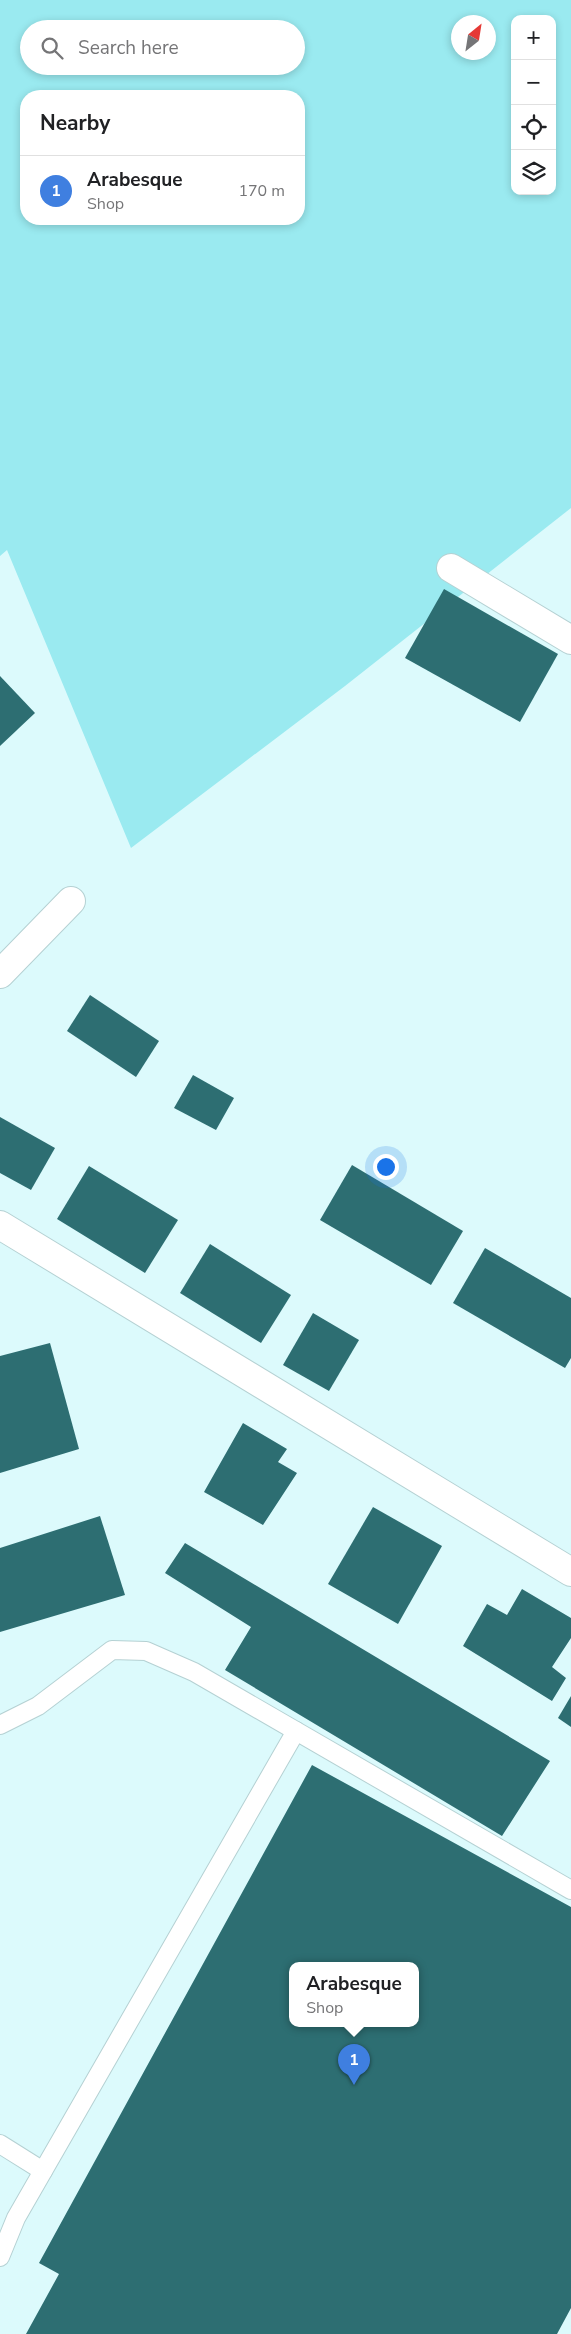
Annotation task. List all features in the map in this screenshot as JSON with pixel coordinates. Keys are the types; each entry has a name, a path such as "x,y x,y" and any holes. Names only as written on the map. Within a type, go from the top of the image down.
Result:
{"street":[{"path":"451,568 571,640"},
{"path":"0,974 71,901"},
{"path":"0,1225 571,1572"}],"lane":[{"path":"0,1725 38,1706 112,1650 146,1651 194,1672 571,1890"},
{"path":"0,2257 16,2218 296,1731"},
{"path":"0,2144 43,2171"}],"shaded area":[{"path":"0,0 571,0 571,508 345,686 131,848 7,550 0,556"}],"building":[{"path":"444,589 558,654 520,722 405,658"},
{"path":"0,676 35,713 0,746"},
{"path":"90,995 159,1041 136,1077 67,1031"},
{"path":"193,1075 234,1098 216,1130 174,1108"},
{"path":"0,1117 55,1148 31,1190 0,1173"},
{"path":"352,1165 463,1231 431,1285 320,1220"},
{"path":"89,1166 178,1220 145,1273 57,1219"},
{"path":"210,1244 291,1295 261,1343 180,1293"},
{"path":"485,1248 571,1298 571,1358 565,1368 453,1303"},
{"path":"313,1313 359,1340 329,1391 283,1365"},
{"path":"50,1343 79,1449 0,1473 0,1356"},
{"path":"243,1423 287,1449 278,1462 297,1473 263,1525 204,1492"},
{"path":"373,1507 442,1546 398,1624 328,1584"},
{"path":"100,1516 125,1595 0,1632 0,1548"},
{"path":"185,1543 550,1761 502,1836 225,1670 251,1627 165,1573"},
{"path":"522,1589 571,1618 571,1638 552,1667 566,1678 552,1701 463,1646 487,1604 507,1615"},
{"path":"571,1696 571,1727 558,1718"},
{"path":"312,1765 571,1907 571,2308 557,2334 26,2334 59,2274 39,2263"}],"place":[{"name":"Arabesque","path":"354,2085"}]}
